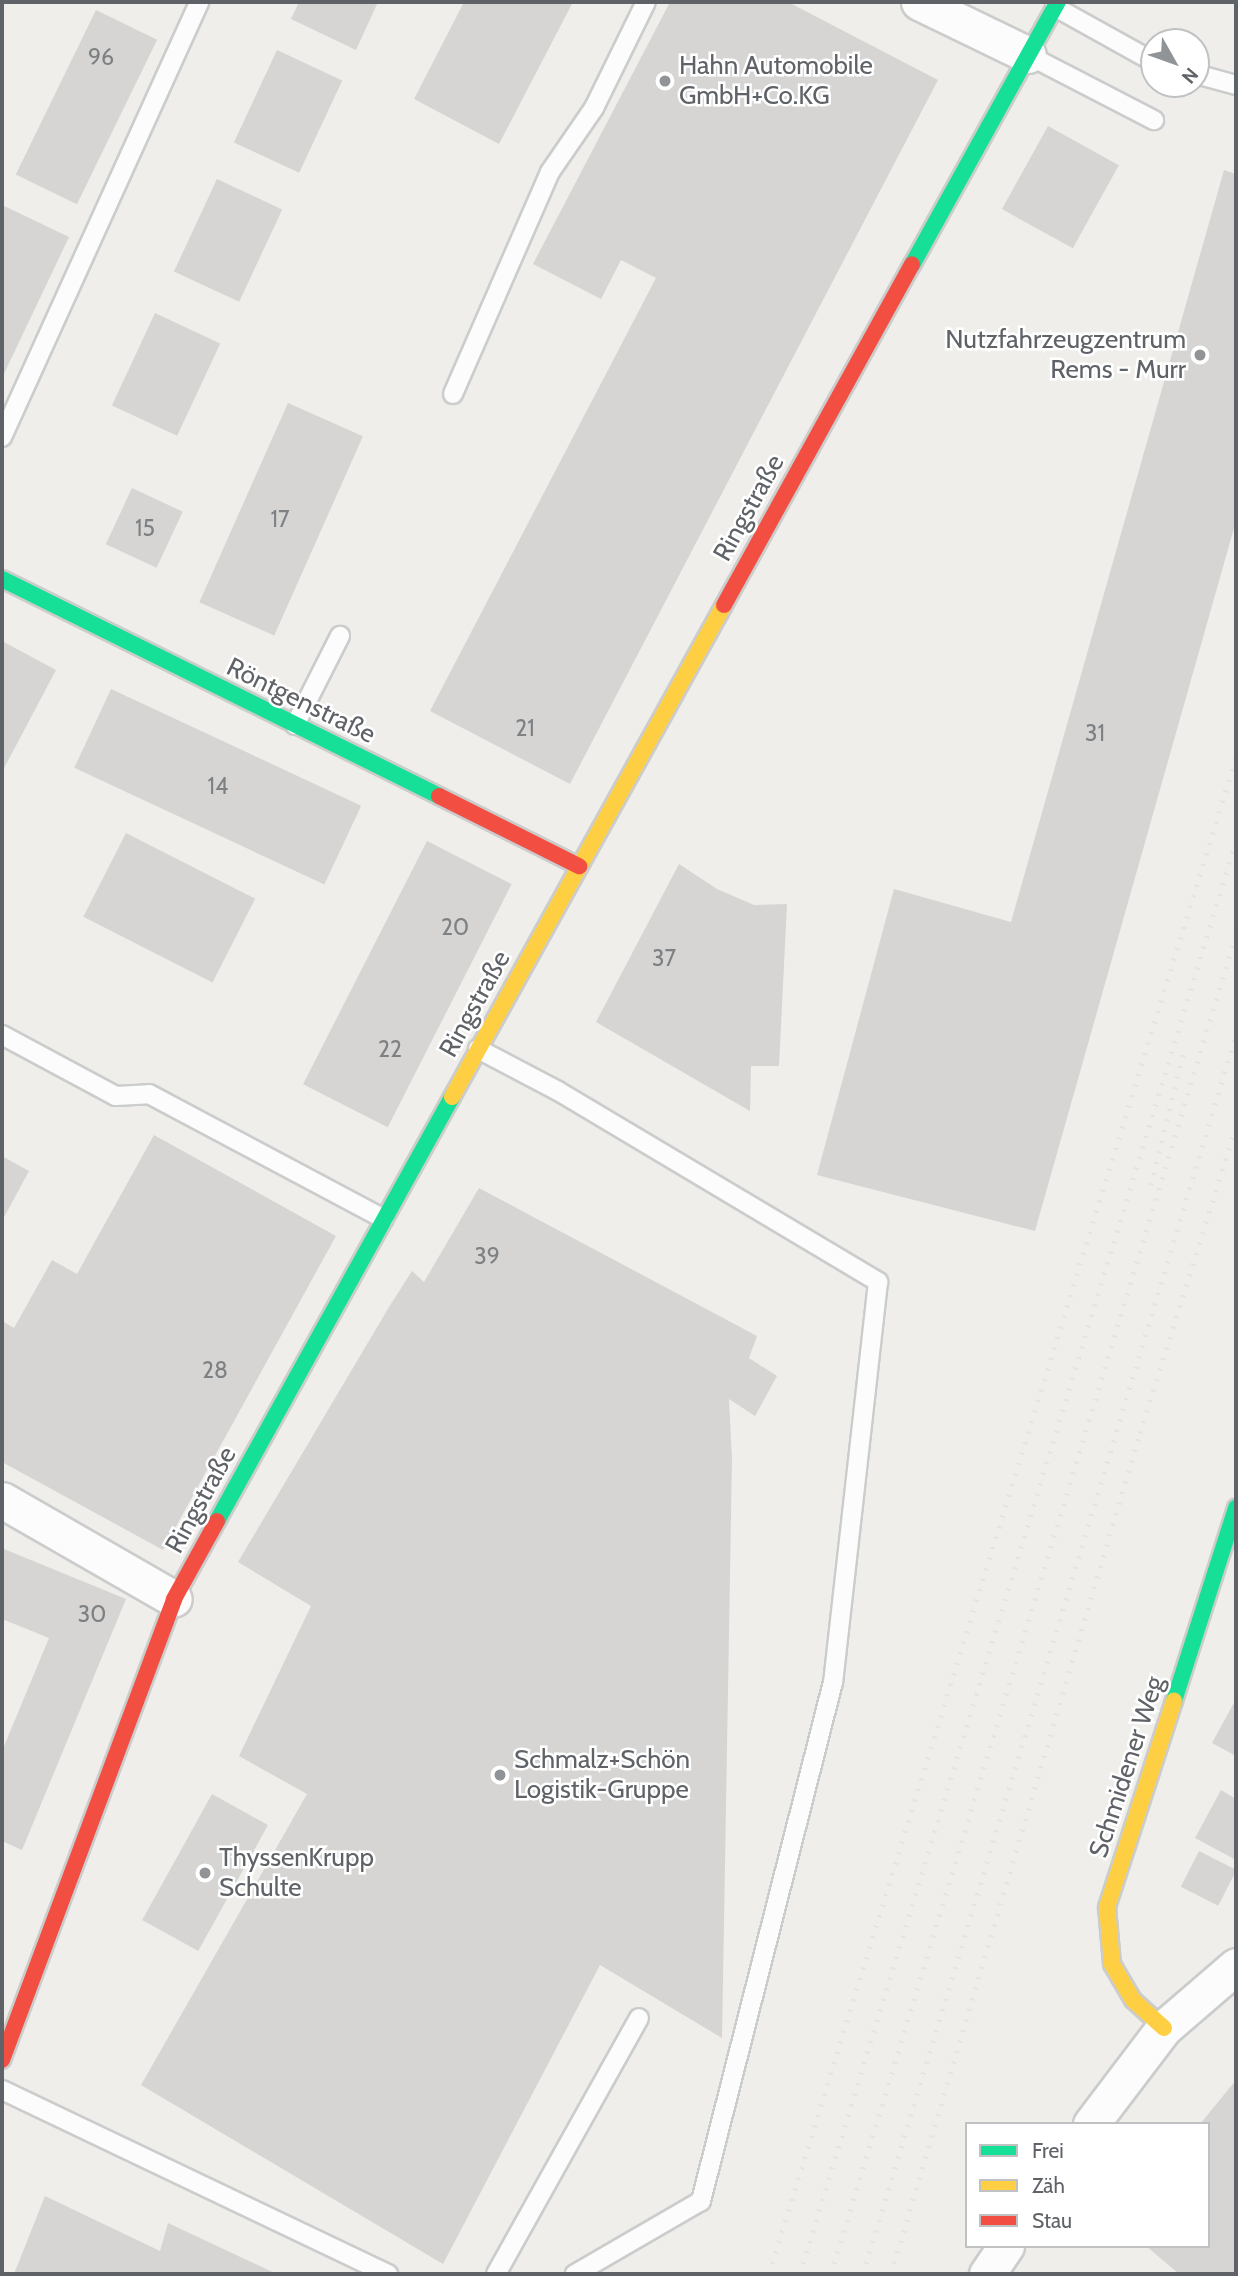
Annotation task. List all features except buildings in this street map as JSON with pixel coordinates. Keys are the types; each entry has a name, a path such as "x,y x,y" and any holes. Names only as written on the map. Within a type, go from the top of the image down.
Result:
{"street":[{"path":"919,2 1028,55"},
{"name":"Ringstraße","path":"2,2060 174,1599 1056,4"},
{"name":"Röntgenstraße","path":"2,579 579,866"},
{"path":"2,1500 174,1599"},
{"name":"Schmidener Weg","path":"1164,2028 1133,2000 1112,1964 1107,1907 1236,1508"},
{"path":"1093,2122 1164,2028 1236,1966"},
{"path":"987,2274 1005,2248"}],"lane":[{"path":"2,437 199,2"},
{"path":"453,394 550,172 594,108 646,2"},
{"path":"1056,4 1140,54"},
{"path":"1028,55 1154,120"},
{"path":"1210,78 1236,85"},
{"path":"295,725 340,636"},
{"path":"2,1035 116,1096 149,1094 384,1219"},
{"path":"478,1049 558,1091 878,1282 833,1682 701,2201 575,2274"},
{"path":"496,2274 639,2018"},
{"path":"2,2090 388,2274"}],"railway":[{"path":"769,2274 1236,758"},
{"path":"800,2274 1236,841"},
{"path":"831,2274 1236,934"},
{"path":"863,2274 1236,1035"},
{"path":"1151,1185 1185,1046"},
{"path":"891,2274 1140,1433 1236,1127"}],"traffic: fast":[{"path":"912,265 1058,2"},
{"path":"2,579 439,796"},
{"path":"217,1521 452,1097"},
{"path":"1174,1701 1236,1508"}],"traffic: slow":[{"path":"452,1097 724,605"},
{"path":"1164,2028 1133,2000 1112,1964 1107,1907 1174,1701"}],"traffic: jam":[{"path":"724,605 912,265"},
{"path":"439,796 579,866"},
{"path":"2,2060 174,1599 217,1521"}],"place":[{"name":"Hahn Automobile GmbH+Co.KG","path":"665,81"},
{"name":"Nutzfahrzeugzentrum Rems - Murr","path":"1200,355"},
{"name":"Schmalz+Schön Logistik-Gruppe","path":"500,1775"},
{"name":"ThyssenKrupp Schulte","path":"205,1873"}]}
